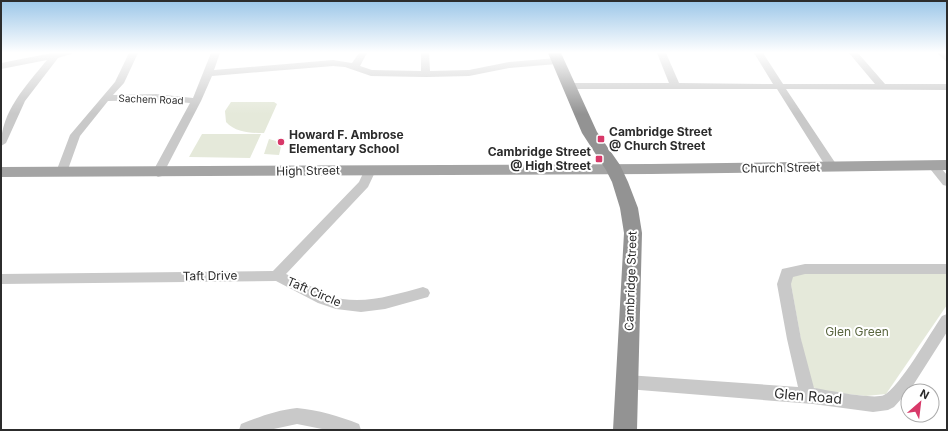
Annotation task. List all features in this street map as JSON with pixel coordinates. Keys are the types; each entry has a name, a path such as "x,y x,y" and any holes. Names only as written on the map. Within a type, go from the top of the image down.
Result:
{"highway":[{"name":"Cambridge Street","path":"563,73 590,133 614,169 626,197 634,233 625,430"}],"main road":[{"name":"Church Street","path":"614,169 947,165"},
{"name":"High Street","path":"1,172 158,173 614,169"}],"street":[{"path":"1,143 12,115 20,100 40,73"},
{"path":"62,172 75,135 83,122 106,98 124,73"},
{"path":"158,173 209,73"},
{"path":"374,73 464,73"},
{"path":"670,73 675,86"},
{"path":"771,73 832,167"},
{"path":"871,73 882,86"},
{"path":"568,86 947,87"},
{"name":"Sachem Road","path":"106,98 156,97 196,101"},
{"path":"1,117 12,115"},
{"path":"932,165 947,182"},
{"path":"276,276 366,183 370,170"},
{"path":"808,396 794,339 784,284 787,273 805,269 947,269"},
{"name":"Taft Drive","path":"1,279 276,276"},
{"name":"Taft Circle","path":"276,276 330,302 349,306 370,306 423,293"},
{"name":"Glen Road","path":"627,382 808,396 873,404 888,402 907,382 947,320"},
{"path":"247,430 279,419 294,416 317,420 353,430"}],"green space":[{"path":"231,102 274,102 277,104 264,133 254,133 244,132 230,126 226,122 225,111"},
{"path":"202,134 261,134 250,158 189,157"},
{"path":"269,139 276,141 281,147 279,155 264,154"},
{"name":"Glen Green","path":"947,272 947,305 886,394 866,396 819,391 809,384 790,279 792,275 801,273"}],"place":[{"name":"Cambridge Street @ Church Street","path":"601,139"},
{"name":"Howard F. Ambrose Elementary School","path":"281,142"},
{"name":"Cambridge Street @ High Street","path":"599,159"}]}
